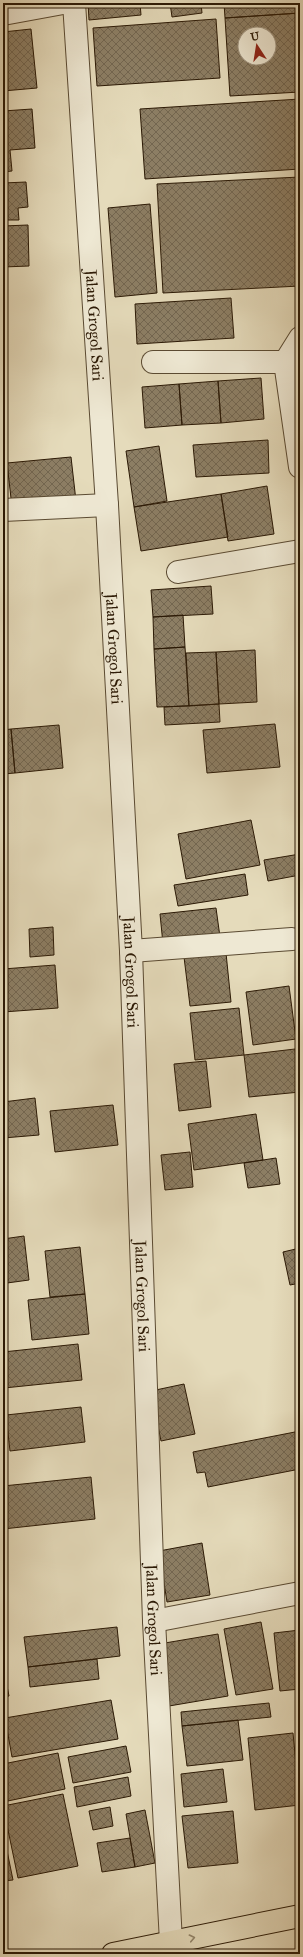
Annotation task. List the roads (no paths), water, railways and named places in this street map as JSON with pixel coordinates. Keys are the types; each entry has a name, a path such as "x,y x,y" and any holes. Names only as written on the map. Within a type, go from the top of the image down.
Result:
{"highway":[{"path":"113,1954 300,1916"}],"street":[{"path":"3,14 63,3"},
{"name":"Jalan Grogol Sari","path":"74,3 107,505 131,951 154,1621 171,1942"},
{"path":"300,338 285,362 300,467"},
{"path":"153,362 285,362"},
{"path":"3,510 107,505"},
{"path":"178,572 300,551"},
{"path":"131,951 292,939"},
{"path":"154,1621 300,1593"}]}
